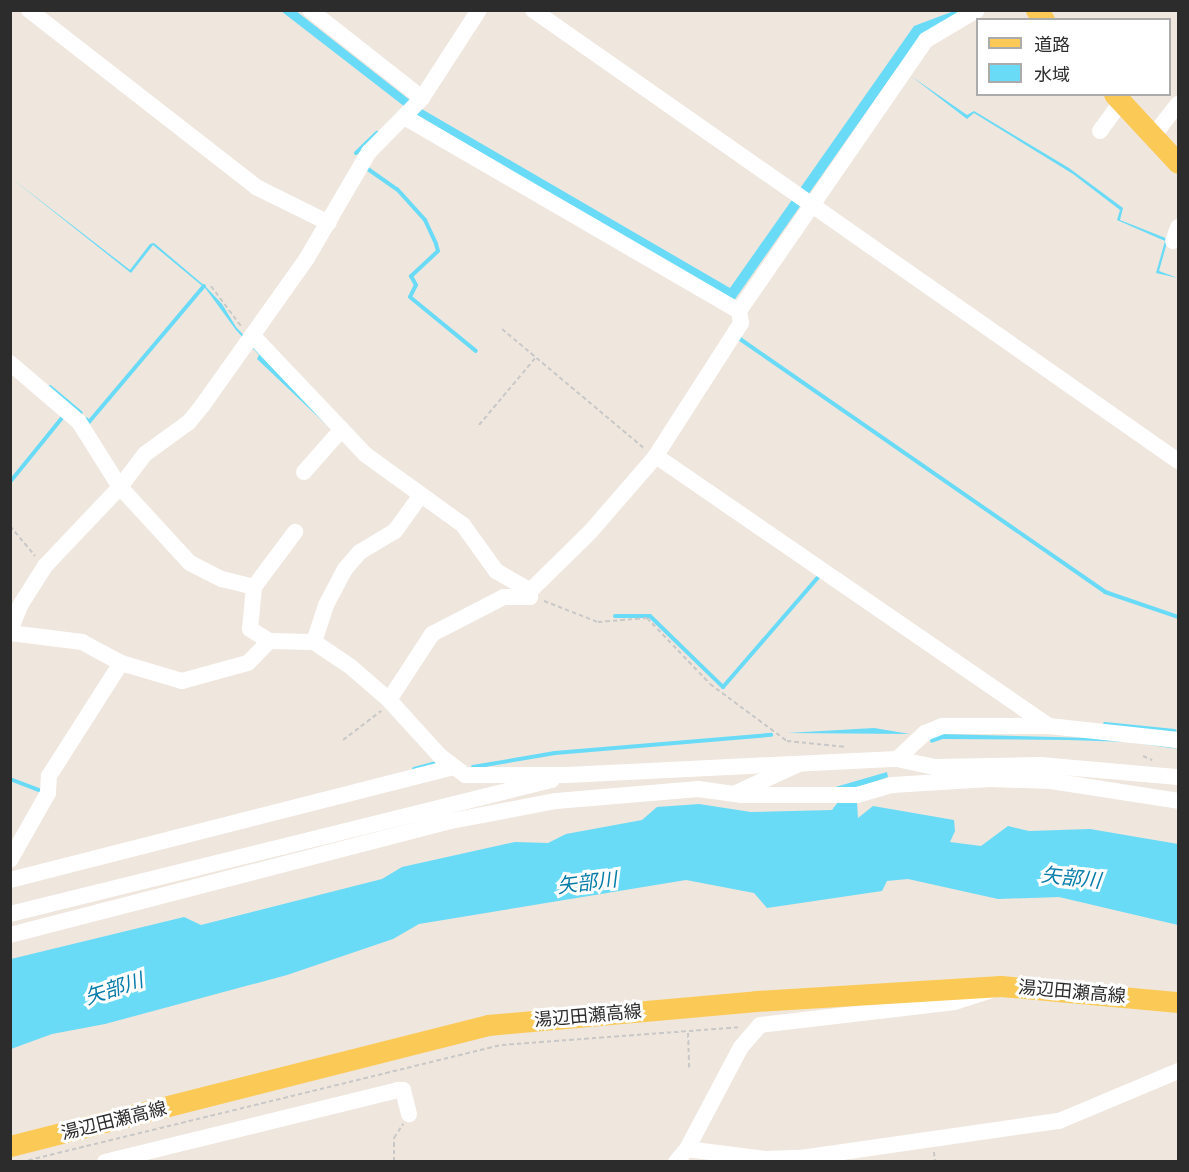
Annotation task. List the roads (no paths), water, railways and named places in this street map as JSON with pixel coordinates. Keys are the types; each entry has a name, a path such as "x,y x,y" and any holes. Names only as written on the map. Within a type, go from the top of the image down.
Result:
{"main road":[{"path":"1118,98 1179,163"},
{"name":"湯辺田瀬高線","path":"10,1146 488,1025 756,1001 1001,986 1179,1002"}],"street":[{"path":"29,10 256,187 329,223"},
{"path":"310,10 422,98"},
{"path":"269,641 248,663 182,681 121,663 82,642 10,632 21,604 45,566 120,487 153,447 189,422 252,337 329,223 369,152 406,118 422,98 480,10"},
{"path":"533,10 1179,461"},
{"path":"390,701 432,634 504,597 530,594 591,531 655,456 741,323 739,311 804,200 926,40 977,10"},
{"path":"1100,131 1118,98"},
{"path":"1153,136 1179,104"},
{"path":"406,118 739,311"},
{"path":"252,337 381,469 463,525 496,571 530,594"},
{"path":"10,363 79,422 120,487 190,562 222,579 254,587"},
{"path":"304,472 342,429"},
{"path":"655,456 1049,726"},
{"path":"314,642 326,605 345,569 360,552 395,531 421,495"},
{"path":"295,532 254,587 250,629 269,641 314,642 390,701 454,767 465,775 567,775 806,761 897,759 935,767 1050,766 1179,777"},
{"path":"10,860 48,793 54,768 121,663"},
{"path":"897,759 925,733 942,726 1049,726 1179,740"},
{"path":"733,794 806,761"},
{"path":"10,880 454,767"},
{"path":"10,914 567,775"},
{"path":"10,935 452,821 556,801 646,791 698,789 733,794 857,795 892,784 990,779 1051,781 1179,801"},
{"path":"1001,986 955,1002 760,1025 741,1047 682,1155 765,1159 801,1158 1059,1121 1179,1071"},
{"path":"105,1161 398,1090 403,1090 409,1114"}],"water":[{"path":"281,11 296,11 420,108 730,288 914,26 954,11 971,11 897,68 733,302 409,110"},
{"path":"911,76 967,115 974,111 1069,168 1123,208 1120,220 1168,239 1159,271 1178,278 1156,273 1165,241 1117,220 1120,210 1073,174 974,113 967,119"},
{"path":"10,177 130,270 150,244 154,243 206,287 222,304 236,327 333,431 257,359 259,355 236,330 206,289 153,245 131,273"},
{"path":"874,728 910,734 787,733"},
{"path":"938,734 1130,739 1178,749 1129,742 1068,740 943,739 931,743 929,738"},
{"name":"矢部川","path":"887,772 888,777 856,788 858,818 873,806 954,820 955,831 950,842 981,846 1008,826 1029,831 1090,829 1178,844 1178,925 1059,897 998,899 908,879 887,881 882,891 767,908 754,893 686,880 419,924 393,939 287,975 105,1024 52,1034 11,1049 11,959 184,917 201,925 382,879 402,867 515,842 548,843 566,834 642,820 657,807 699,804 751,812 832,810 838,802 832,788"}],"waterway":[{"path":"356,153 377,133"},
{"path":"365,167 397,189 425,220 436,244 438,251 411,276 416,285 410,297 476,351"},
{"path":"86,419 89,422 204,286"},
{"path":"740,339 1105,592 1178,617"},
{"path":"50,387 81,413"},
{"path":"10,482 65,414"},
{"path":"615,616 650,616 723,687 819,576"},
{"path":"1105,724 1175,731"},
{"path":"473,767 555,753 771,735"},
{"path":"414,769 436,763"},
{"path":"10,779 42,791"}]}
